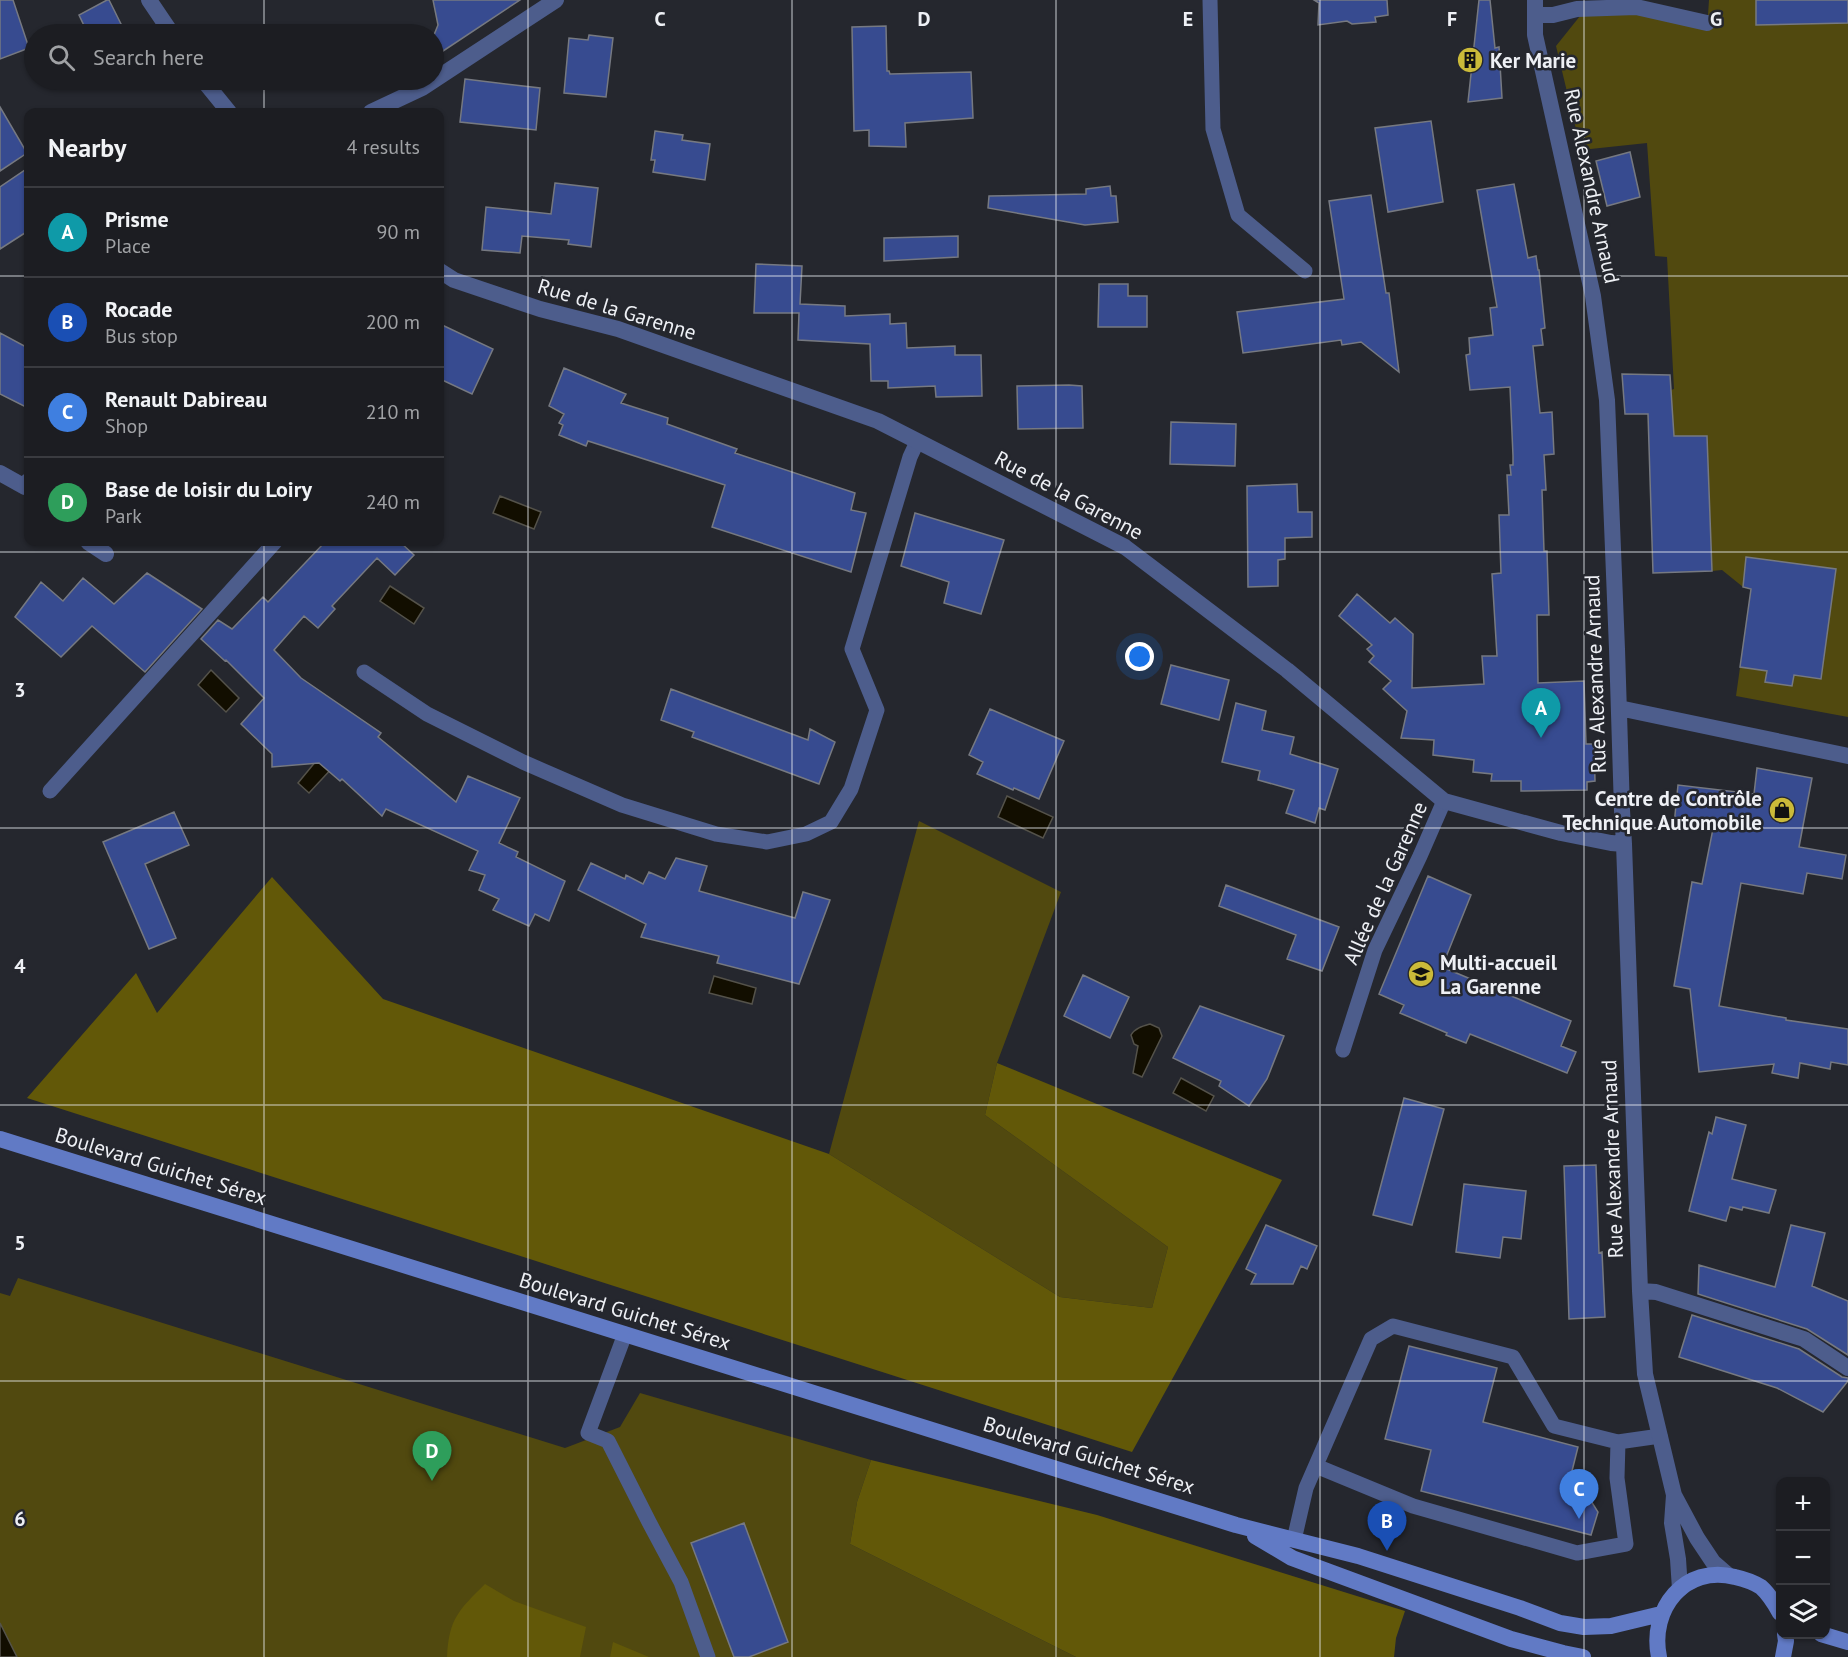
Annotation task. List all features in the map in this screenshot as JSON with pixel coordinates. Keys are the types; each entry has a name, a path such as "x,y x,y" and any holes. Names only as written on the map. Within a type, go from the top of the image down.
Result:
{"main road":[{"name":"Boulevard Guichet Sérex","path":"0,1139 1236,1525 1358,1556 1560,1623 1584,1627 1611,1626 1661,1614"},
{"name":"Boulevard Guichet Sérex","path":"1236,1525 1292,1558 1510,1639 1583,1657"},
{"path":"1659,1657 1657,1637 1661,1614 1666,1604 1680,1589 1697,1579 1713,1574 1747,1580 1761,1588 1776,1606"},
{"path":"1830,1637 1848,1642"},
{"path":"1783,1657 1785,1639"}],"street":[{"path":"149,0 165,24"},
{"path":"444,74 556,0"},
{"path":"1535,8 1553,15 1577,9 1636,8 1707,23"},
{"name":"Rue Alexandre Arnaud","path":"1535,8 1535,34 1593,296 1607,400 1645,1374 1674,1495 1713,1562 1728,1575"},
{"path":"211,90 226,108"},
{"path":"380,108 418,90"},
{"name":"Rue de la Garenne","path":"444,274 454,280 540,309 618,329 878,421 1125,547 1287,670 1444,801 1561,832 1624,844"},
{"path":"0,473 24,485"},
{"path":"94,546 106,554"},
{"path":"1619,708 1848,756"},
{"path":"1640,1291 1656,1292 1804,1339 1848,1368"},
{"name":"Rue Alexandre Arnaud","path":"1674,1495 1672,1523 1680,1589"}],"lane":[{"path":"1210,0 1213,129 1238,215 1305,271"},
{"path":"364,672 427,714 523,762 622,806 716,834 767,842 806,834 831,822 851,789 877,710 852,649 910,457 917,442"},
{"path":"50,791 271,546"},
{"name":"Allée de la Garenne","path":"1343,1050 1375,950 1444,801"},
{"path":"1294,1540 1306,1488 1371,1339 1393,1326 1513,1356 1554,1426 1618,1442 1660,1436"},
{"path":"625,1334 588,1433 608,1441 681,1582 708,1657"},
{"path":"1316,1466 1413,1506 1577,1553 1626,1544 1617,1478 1618,1442"}],"shaded area":[{"path":"1709,0 1848,0 1848,717 1736,696 1751,589 1743,587 1722,570 1712,571 1707,436 1673,437 1671,390 1674,389 1667,257 1655,256 1647,143 1581,150 1556,46 1580,16 1626,13 1708,15"},
{"path":"500,496 541,512 534,529 493,513"},
{"path":"390,586 424,608 414,624 380,601"},
{"path":"211,670 239,698 226,712 198,685"},
{"path":"321,755 334,766 309,793 298,783"},
{"path":"1007,796 1053,817 1043,838 998,817"},
{"path":"919,821 1061,892 997,1063 985,1115 1168,1247 1152,1308 1060,1297 829,1154"},
{"path":"272,877 383,999 829,1154 1060,1297 1152,1308 1168,1247 985,1115 997,1063 1282,1180 1132,1452 27,1098 136,973 157,1013"},
{"path":"714,976 756,988 752,1004 709,993"},
{"path":"1150,1024 1159,1028 1162,1036 1142,1077 1133,1073 1138,1046 1134,1044 1131,1035 1137,1029"},
{"path":"1181,1078 1214,1096 1206,1111 1173,1093"},
{"path":"18,1278 565,1448 620,1427 640,1393 871,1460 857,1502 850,1544 1076,1657 0,1657 0,1293 10,1296"},
{"path":"871,1460 1097,1515 1405,1611 1396,1638 1394,1657 1076,1657 850,1544 857,1502"},
{"path":"485,1584 514,1601 586,1627 580,1657 447,1657 450,1633 457,1616"},
{"path":"0,1623 17,1657 0,1657"},
{"path":"613,1642 649,1657 610,1657"}],"building":[{"path":"0,0 13,0 24,33 24,50 0,59"},
{"path":"109,0 121,24 83,24 79,15"},
{"path":"433,0 520,0 444,50 444,24 438,24"},
{"path":"1314,0 1387,0 1388,15 1375,17 1376,22 1352,24 1347,21 1318,25 1319,3"},
{"path":"1479,0 1490,0 1495,48 1499,47 1502,98 1468,102"},
{"path":"1756,0 1848,0 1848,23 1756,25"},
{"path":"886,26 887,71 890,74 971,72 973,118 905,123 906,147 869,146 869,130 854,131 852,27"},
{"path":"589,35 613,38 606,97 564,93 569,38 588,40"},
{"path":"465,79 540,88 536,130 460,122"},
{"path":"0,107 24,148 24,155 0,171"},
{"path":"1431,121 1443,202 1388,212 1375,128"},
{"path":"655,131 683,135 682,140 710,144 705,180 653,172 655,160 651,160"},
{"path":"1630,152 1640,197 1607,206 1596,161"},
{"path":"24,171 24,234 0,249 0,187"},
{"path":"555,183 598,188 591,247 568,244 569,240 522,236 520,253 482,250 486,207 551,214"},
{"path":"1514,184 1528,258 1536,256 1539,270 1545,328 1541,329 1543,345 1533,346 1540,413 1552,412 1554,454 1544,455 1546,490 1542,490 1549,615 1537,615 1538,683 1584,681 1586,744 1594,744 1595,781 1587,782 1587,790 1521,791 1521,781 1491,781 1492,774 1473,772 1474,760 1433,755 1434,740 1401,738 1407,711 1383,689 1391,681 1369,662 1374,656 1367,649 1372,645 1339,616 1357,594 1390,623 1395,618 1413,634 1412,688 1484,684 1482,656 1497,656 1492,574 1501,573 1499,515 1509,515 1507,475 1511,475 1510,465 1513,465 1510,387 1470,390 1466,355 1470,354 1469,338 1493,335 1490,308 1497,307 1477,190"},
{"path":"1110,186 1111,196 1116,196 1118,222 1085,225 988,208 989,196 1086,194 1086,189"},
{"path":"1371,195 1386,293 1389,293 1399,372 1361,342 1342,345 1341,340 1243,353 1237,312 1344,299 1329,201"},
{"path":"958,236 958,257 884,261 884,238"},
{"path":"756,264 802,266 800,304 845,306 845,316 890,314 890,324 906,323 907,348 955,346 955,355 981,355 982,396 936,397 935,386 888,388 888,381 871,381 870,344 798,340 799,313 754,313"},
{"path":"1099,284 1128,284 1128,296 1147,296 1147,327 1098,327"},
{"path":"444,326 493,349 472,394 444,381"},
{"path":"0,333 24,346 24,406 0,394"},
{"path":"564,368 626,394 621,403 668,418 667,424 737,449 735,453 855,493 851,510 866,513 851,572 712,527 725,485 588,441 586,446 559,435 563,425 559,423 564,414 549,406"},
{"path":"1622,374 1670,375 1674,436 1707,436 1712,571 1653,573 1648,414 1625,414"},
{"path":"1017,386 1082,386 1083,428 1018,429"},
{"path":"1171,422 1236,424 1235,466 1170,464"},
{"path":"1297,484 1298,512 1312,512 1312,537 1285,538 1285,559 1278,560 1278,586 1248,587 1247,486"},
{"path":"915,513 1004,540 981,614 944,603 949,582 901,566"},
{"path":"321,546 404,546 414,555 395,575 377,558 332,606 335,609 318,628 304,616 274,650 301,678 381,733 378,737 456,802 468,776 520,798 499,843 518,852 516,857 565,881 549,921 535,914 529,926 493,910 499,899 479,890 485,875 469,870 478,851 386,809 382,816 342,779 340,781 319,763 272,767 272,754 241,724 264,698 201,639 218,620 232,629 263,597 268,602"},
{"path":"1746,557 1836,569 1821,679 1794,675 1792,686 1765,682 1767,671 1740,667 1751,589 1743,587"},
{"path":"147,573 202,609 145,672 92,626 61,657 15,617 41,582 63,601 83,578 114,604"},
{"path":"1171,665 1229,680 1219,720 1161,704"},
{"path":"671,689 808,740 810,729 835,742 819,784 692,737 694,732 661,720"},
{"path":"1236,703 1266,711 1262,730 1294,737 1290,754 1338,769 1325,810 1319,808 1315,823 1286,813 1294,790 1258,780 1260,771 1222,762"},
{"path":"990,709 1064,741 1039,799 977,774 983,762 969,755"},
{"path":"1757,768 1812,778 1799,847 1846,855 1842,879 1807,873 1803,894 1741,883 1719,1006 1786,1018 1786,1020 1848,1029 1848,1065 1831,1062 1830,1069 1800,1063 1798,1078 1772,1073 1774,1064 1699,1072 1690,989 1674,986 1692,882 1702,884 1713,829 1674,825 1678,785 1754,794"},
{"path":"174,812 189,845 145,864 176,938 149,949 103,842"},
{"path":"676,858 707,866 699,891 795,918 803,892 830,900 799,984 717,963 719,956 641,937 646,924 578,890 591,863 625,879 626,875 643,884 649,872 665,879"},
{"name":"Multi-accueil La Garenne","path":"1428,876 1471,895 1442,967 1571,1021 1561,1046 1576,1052 1567,1073 1470,1034 1466,1043 1446,1035 1447,1033 1400,1013 1404,1005 1379,994"},
{"path":"1226,885 1339,927 1322,971 1287,959 1296,935 1219,906"},
{"path":"1083,975 1129,997 1110,1038 1064,1016"},
{"path":"1200,1006 1284,1036 1267,1079 1249,1106 1219,1086 1221,1081 1173,1058"},
{"path":"1404,1098 1444,1109 1412,1225 1373,1215"},
{"path":"1716,1117 1746,1125 1732,1179 1776,1190 1769,1213 1743,1207 1742,1210 1730,1207 1726,1221 1689,1211 1709,1132 1712,1134"},
{"path":"1596,1165 1599,1253 1602,1252 1605,1317 1569,1319 1564,1166"},
{"path":"1464,1184 1526,1191 1521,1239 1503,1237 1500,1258 1456,1252"},
{"path":"1266,1225 1317,1246 1307,1269 1301,1266 1293,1284 1251,1284 1256,1274 1246,1269"},
{"path":"1791,1225 1825,1233 1812,1286 1848,1301 1848,1355 1807,1329 1698,1294 1699,1265 1775,1287"},
{"path":"1692,1315 1799,1349 1842,1377 1848,1378 1848,1381 1823,1412 1777,1388 1679,1357"},
{"path":"1409,1346 1497,1368 1483,1422 1578,1447 1566,1495 1591,1501 1598,1512 1591,1535 1421,1491 1431,1450 1385,1439"},
{"path":"744,1523 788,1642 749,1657 734,1657 691,1543"}],"place":[{"name":"Ker Marie","path":"1470,60"},
{"name":"Prisme","path":"1541,738"},
{"name":"Centre de Contrôle Technique Automobile","path":"1782,810"},
{"name":"Multi-accueil La Garenne","path":"1421,974"},
{"name":"Base de loisir du Loiry","path":"432,1481"},
{"name":"Renault Dabireau","path":"1579,1519"},
{"name":"Rocade","path":"1387,1551"}]}
